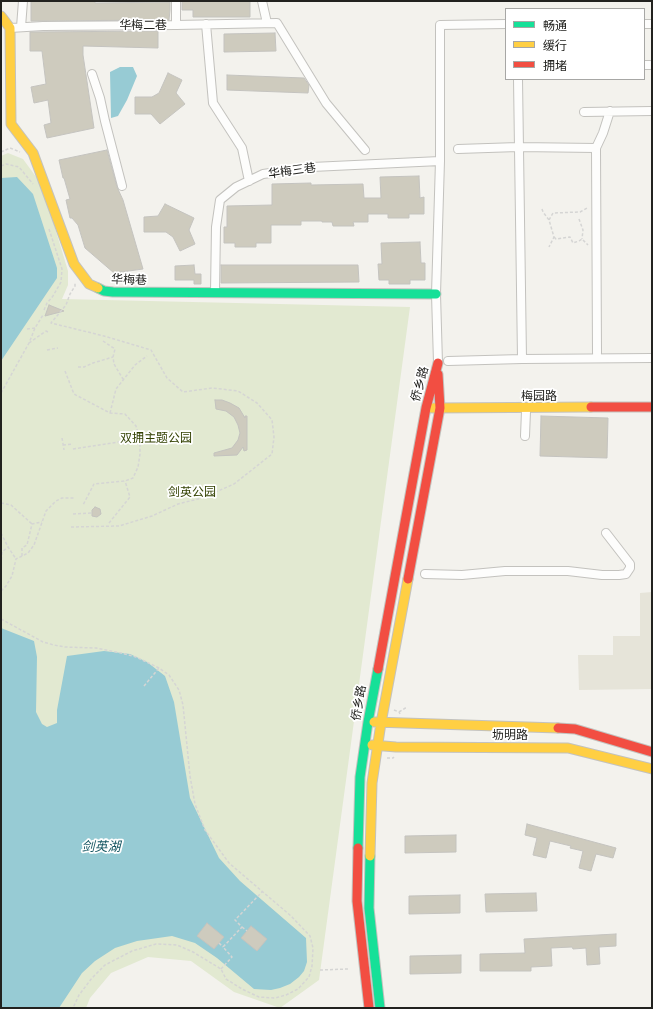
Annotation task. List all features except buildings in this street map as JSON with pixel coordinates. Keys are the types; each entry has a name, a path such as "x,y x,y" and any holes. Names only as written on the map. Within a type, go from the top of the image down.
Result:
{"street":[{"path":"21,27 23,1"},
{"path":"176,1 176,25"},
{"path":"262,1 267,23"},
{"path":"1,16 10,28"},
{"name":"华梅二巷","path":"10,28 277,23 326,103 365,150"},
{"path":"206,24 213,103 242,148 249,181"},
{"path":"438,363 436,294 440,161 440,25 505,24"},
{"name":"华梅巷","path":"10,28 11,124 33,153 74,264 88,284 104,291 113,292 436,294"},
{"path":"92,74 100,98 122,186"},
{"path":"518,80 522,359"},
{"path":"597,353 596,148 603,133 610,111"},
{"path":"584,112 652,111"},
{"path":"458,149 518,147 596,148"},
{"name":"华梅三巷","path":"215,292 216,227 220,200 236,187 263,174 312,167 440,161"},
{"path":"448,361 652,358"},
{"name":"侨乡路","path":"369,1008 357,901 360,777 368,722 426,408 438,363"},
{"name":"侨乡路","path":"380,1008 369,908 372,783 381,723 440,408 438,363"},
{"name":"梅园路","path":"426,408 652,407"},
{"path":"525,436 526,411"},
{"path":"425,574 462,576 505,571 568,571 620,576 626,574 630,568 630,564 606,533"},
{"name":"坜明路","path":"368,722 575,729 652,752"},
{"name":"坜明路","path":"365,745 396,747 568,748 652,769"}],"path":[{"path":"1,166 6,164 19,167 34,185"},
{"path":"549,220 553,213 580,212 588,207"},
{"path":"542,209 549,220 554,237 549,247"},
{"path":"579,219 583,230 582,239"},
{"path":"44,310 47,302 53,296 61,282 62,269 49,227"},
{"path":"554,237 570,237 573,243 582,239"},
{"path":"582,239 588,245"},
{"path":"1,393 28,343 34,328 43,315"},
{"path":"51,323 104,336 151,350 167,378 183,392 212,388 238,391 257,403 272,420 274,437 272,454 234,484 202,498 178,504 152,516 119,526 71,527"},
{"path":"27,329 34,328"},
{"path":"28,343 46,331 48,332"},
{"path":"103,341 115,349 113,357 114,364 123,379"},
{"path":"47,350 58,348"},
{"path":"110,413 116,389 135,364 147,356"},
{"path":"78,367 84,368 93,363 113,357"},
{"path":"65,371 74,394 110,413 125,414 136,426 140,439 138,467 133,478 125,481 94,484 83,504"},
{"path":"73,449 158,436"},
{"path":"62,438 64,450"},
{"path":"63,444 73,444"},
{"path":"109,523 130,497 125,481"},
{"path":"16,559 28,553 34,545 46,512 56,501 62,498 74,498"},
{"path":"1,503 11,505 32,524"},
{"path":"73,514 92,513"},
{"path":"32,524 42,522"},
{"path":"22,556 22,548 27,545 32,524"},
{"path":"1,534 16,559 12,576 1,591"},
{"path":"1,565 2,552 8,546"},
{"path":"1,619 43,642 65,647 96,648 121,652 136,657 159,668 169,675 179,690 183,705 190,776 195,804 205,830 229,863 291,916 310,936 313,948 312,966 309,977 298,990 275,998 259,997 226,979 221,970 193,952 177,946 156,944 132,951 105,965 92,978 79,995 73,1008"},
{"path":"144,686 159,668"},
{"path":"399,712 407,707"},
{"path":"247,931 235,920 262,891"},
{"path":"224,947 242,927"},
{"path":"219,943 232,957 221,970"},
{"path":"320,970 348,969"}],"shaded area":[{"path":"652,592 652,689 579,690 578,655 613,655 613,636 640,636 640,593"}],"green space":[{"name":"剑英公园","path":"8,153 23,159 42,185 68,271 68,285 62,299 410,307 319,980 280,1008 234,992 191,961 148,957 111,973 90,998 86,1008 1,1008 1,156"}],"water":[{"path":"120,67 133,67 137,76 127,100 118,116 111,118 110,72"},
{"path":"17,177 33,194 57,268 57,278 1,361 1,178"},
{"name":"剑英湖","path":"1,628 34,641 37,657 36,712 42,724 47,727 57,723 57,710 67,656 104,651 130,654 147,662 165,676 174,702 190,798 219,858 240,881 306,938 307,962 304,971 299,977 290,984 280,988 271,990 254,989 217,958 195,943 172,936 137,941 115,948 95,961 82,973 59,1008 1,1008"}],"traffic: fast":[{"path":"98,288 104,291 113,292 436,294"},
{"path":"358,848 360,777 378,669"},
{"path":"370,856 369,908 380,1008"}],"traffic: slow":[{"path":"1,16 10,28 11,124 33,153 74,264 89,284 98,288"},
{"path":"432,408 591,407"},
{"path":"370,856 372,783 381,723 408,579"},
{"path":"374,722 558,728"},
{"path":"372,745 396,747 568,748 652,769"}],"traffic: jam":[{"path":"378,669 426,408 438,363"},
{"path":"408,579 440,408 438,374"},
{"path":"591,407 652,407"},
{"path":"558,728 575,729 652,752"},
{"path":"358,848 357,901 369,1008"}],"park label":[{"name":"双拥主题公园","path":"156,438"}]}
